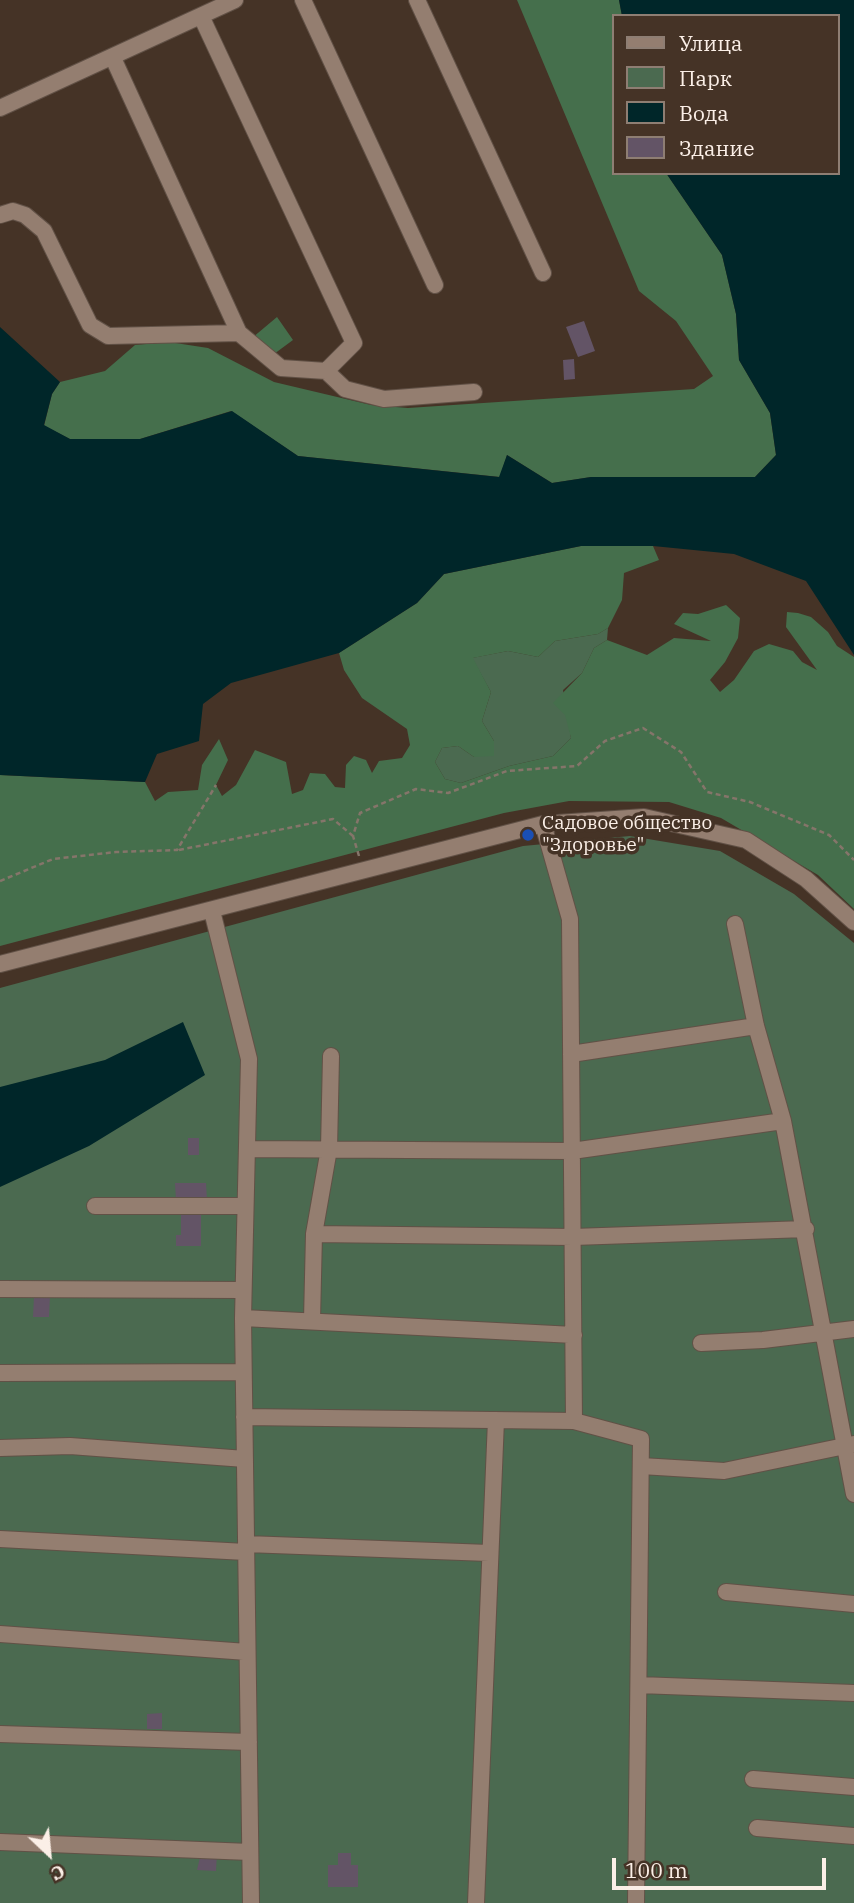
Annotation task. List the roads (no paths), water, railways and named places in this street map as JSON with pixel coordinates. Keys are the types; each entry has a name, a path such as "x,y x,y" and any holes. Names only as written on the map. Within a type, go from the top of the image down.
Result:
{"street":[{"path":"0,108 235,0"},
{"path":"303,0 435,285"},
{"path":"417,0 544,273"},
{"path":"201,16 354,343 326,371"},
{"path":"113,58 239,333 282,368 326,371 345,389 384,399 474,393"},
{"path":"0,215 13,211 25,215 44,232 90,326 108,336 239,333"},
{"path":"0,964 543,824 644,817 746,840 806,879 854,922"},
{"path":"543,824 570,919 574,1421"},
{"path":"212,911 249,1059 243,1372 251,1903"},
{"path":"735,925 756,1026 783,1121 806,1229 823,1334 849,1445 854,1494"},
{"path":"571,1054 756,1026"},
{"path":"312,1320 314,1234 329,1149 331,1056"},
{"path":"247,1149 572,1150 783,1121"},
{"path":"95,1206 246,1206"},
{"path":"314,1234 573,1237 806,1229"},
{"path":"0,1289 243,1290"},
{"path":"243,1318 574,1335"},
{"path":"701,1343 823,1334 854,1329"},
{"path":"0,1373 243,1372"},
{"path":"244,1417 574,1421 641,1439 636,1903"},
{"path":"476,1903 496,1420"},
{"path":"641,1466 724,1471 849,1445"},
{"path":"0,1448 69,1446 245,1459"},
{"path":"0,1539 489,1553"},
{"path":"726,1592 854,1604"},
{"path":"0,1634 247,1652"},
{"path":"639,1685 854,1693"},
{"path":"0,1734 249,1742"},
{"path":"753,1779 854,1787"},
{"path":"757,1828 854,1836"},
{"path":"0,1842 250,1852"}],"water":[{"path":"619,0 854,0 854,655 806,581 734,554 653,546 581,546 444,574 417,603 339,653 231,683 203,704 199,741 157,754 145,782 0,775 0,327 60,382 52,394 44,425 70,439 140,439 232,411 298,456 499,477 507,455 552,483 591,477 755,477 776,455 770,413 739,360 736,314 722,255 667,175 840,175 840,14 622,14"},
{"path":"183,1022 205,1075 89,1146 0,1187 0,1087 105,1060"}],"place":[{"name":"Садовое общество \"Здоровье\"","path":"528,835"}]}
